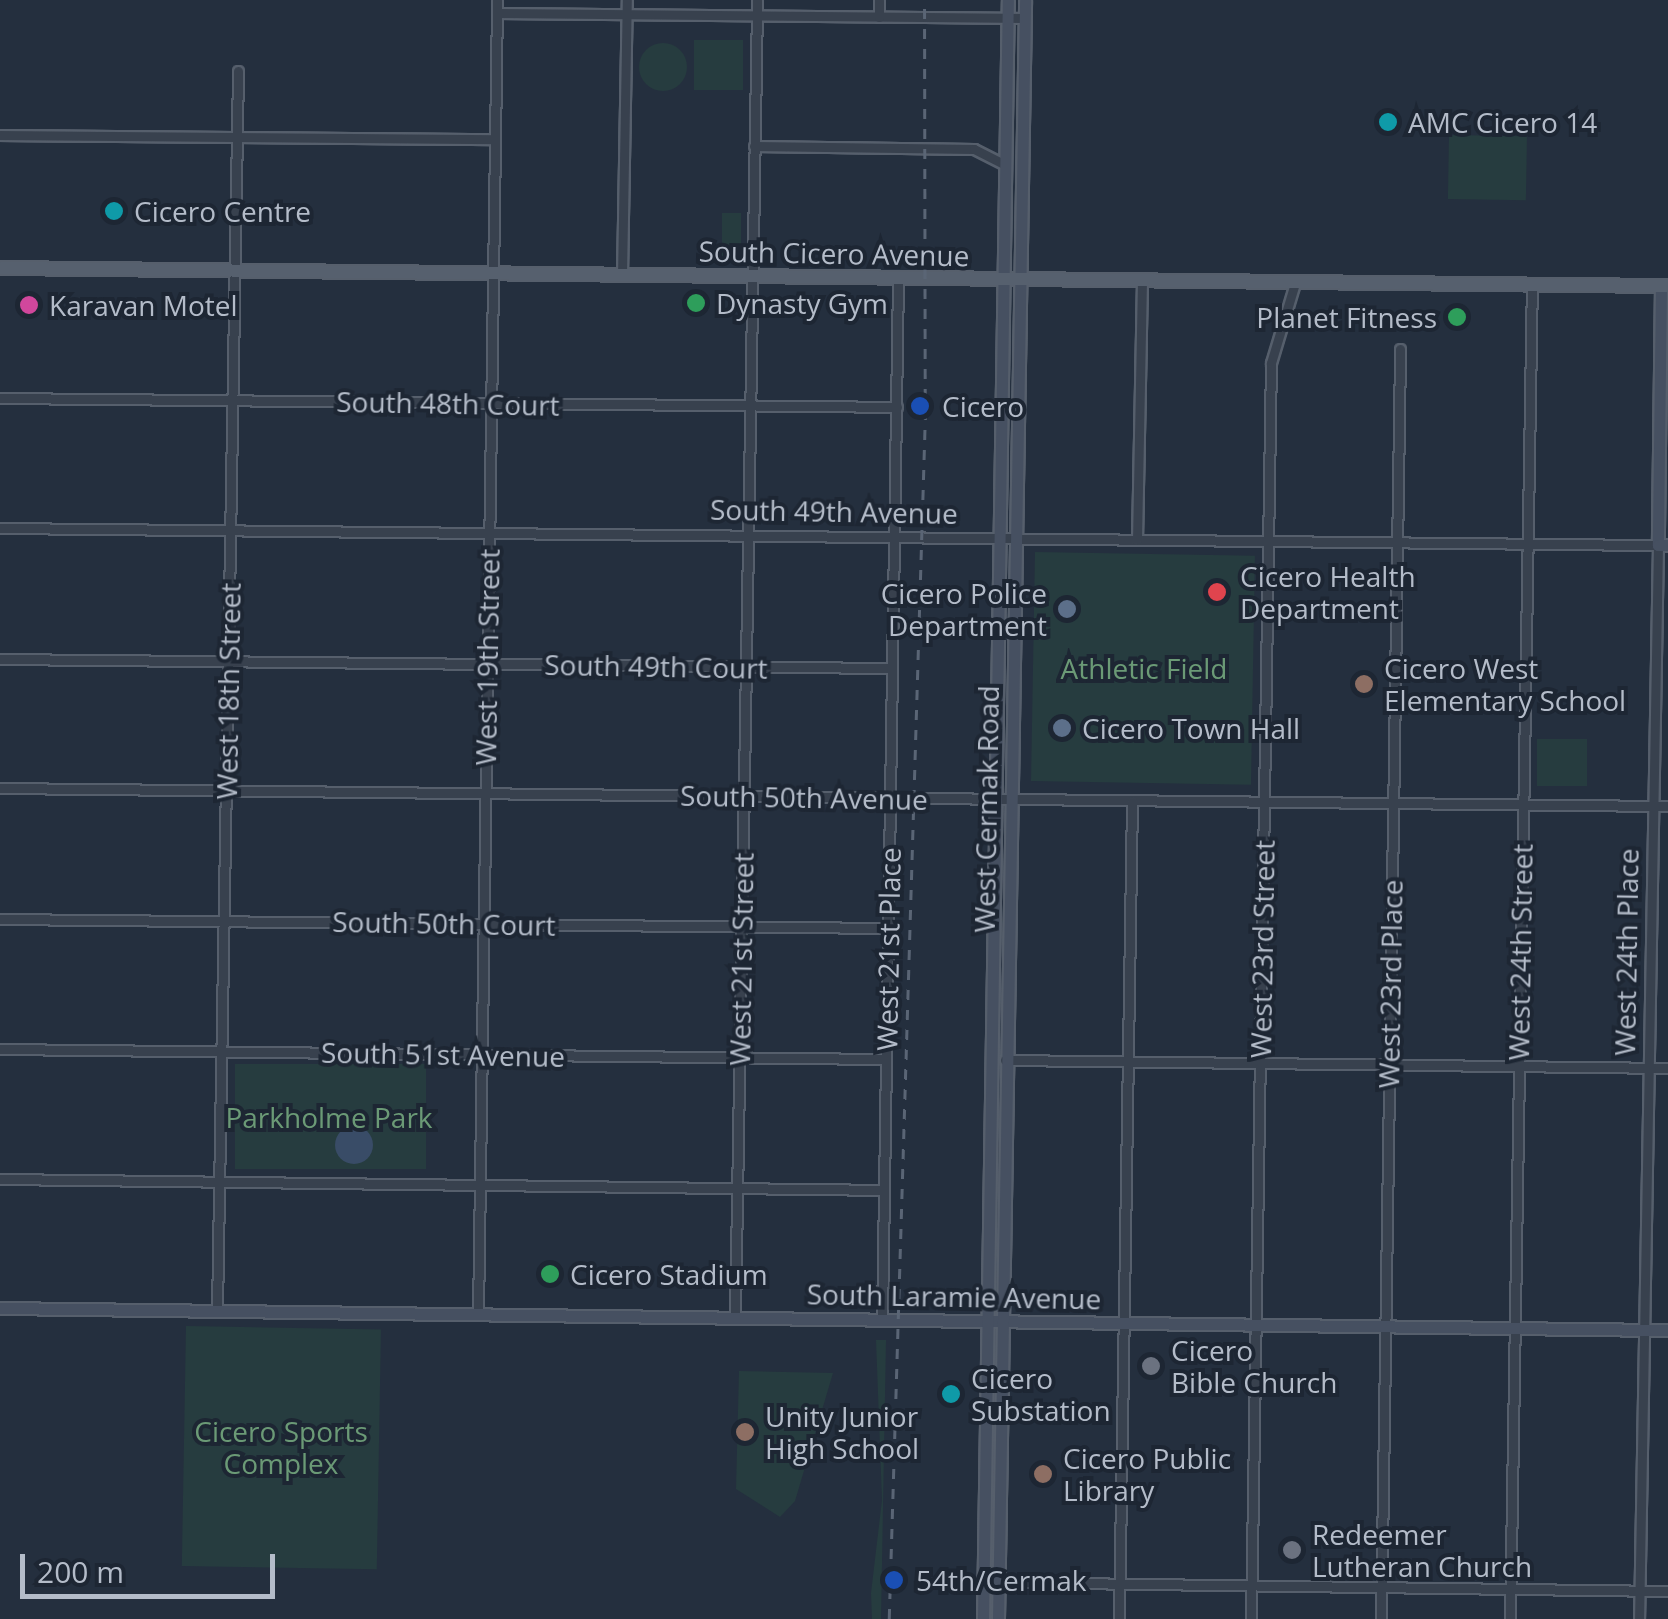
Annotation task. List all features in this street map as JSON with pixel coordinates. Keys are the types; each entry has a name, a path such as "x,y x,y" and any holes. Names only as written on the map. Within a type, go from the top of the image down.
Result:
{"main road":[{"name":"West Cermak Road","path":"984,1619 1008,0"},
{"name":"West Cermak Road","path":"998,1619 1025,0"},
{"name":"South Cicero Avenue","path":"0,268 1665,286"},
{"name":"West 24th Place","path":"1663,545 1665,286"},
{"name":"South Laramie Avenue","path":"0,1308 1668,1330"}],"street":[{"name":"West 19th Street","path":"478,1314 497,0"},
{"path":"622,276 626,0"},
{"name":"West 21st Street","path":"735,1318 757,0"},
{"path":"878,17 879,0"},
{"path":"497,13 1024,18"},
{"name":"West 18th Street","path":"217,1311 238,71"},
{"path":"0,135 495,139"},
{"path":"754,146 974,149 1006,165"},
{"name":"West 21st Place","path":"882,1320 898,279"},
{"path":"1137,540 1142,282"},
{"name":"West 23rd Street","path":"1250,1619 1267,542 1275,348 1295,283"},
{"name":"West 24th Street","path":"1510,1619 1532,285"},
{"name":"West 23rd Place","path":"1381,1619 1400,349"},
{"name":"South 48th Court","path":"0,398 897,407"},
{"name":"South 49th Avenue","path":"0,528 1663,545"},
{"name":"West 24th Place","path":"1639,1619 1654,806 1663,545"},
{"name":"South 49th Court","path":"0,659 892,668"},
{"name":"South 50th Avenue","path":"0,788 1668,806"},
{"path":"1120,1619 1132,800"},
{"name":"South 50th Court","path":"0,918 888,928"},
{"name":"South 51st Avenue","path":"0,1049 886,1059"},
{"path":"992,1060 1668,1068"},
{"path":"0,1179 884,1190"},
{"path":"984,1582 1668,1590"}],"green space":[{"path":"694,40 743,40 743,90 694,90"},
{"path":"663,43 680,50 687,67 680,84 663,91 646,84 639,67 646,50"},
{"path":"1449,135 1527,136 1526,200 1448,199"},
{"path":"722,213 741,213 741,259 722,259"},
{"name":"Athletic Field","path":"1035,552 1255,556 1251,785 1031,781"},
{"path":"1537,739 1587,739 1587,786 1537,786"},
{"name":"Parkholme Park","path":"235,1064 426,1064 426,1169 235,1169"},
{"name":"Cicero Sports Complex","path":"186,1326 381,1329 377,1569 182,1566"},
{"path":"876,1340 886,1340 881,1619 872,1619 871,1593 882,1500"},
{"path":"739,1371 833,1373 795,1501 780,1517 736,1489"}],"water":[{"path":"354,1126 367,1132 373,1145 367,1158 354,1164 341,1158 335,1145 341,1132"}],"railway":[{"path":"889,1619 925,419 924,0"}],"place":[{"name":"AMC Cicero 14","path":"1388,122"},
{"name":"Cicero Centre","path":"114,211"},
{"name":"Dynasty Gym","path":"696,303"},
{"name":"Karavan Motel","path":"29,305"},
{"name":"Planet Fitness","path":"1457,317"},
{"name":"Cicero","path":"920,406"},
{"name":"Cicero Health Department","path":"1217,592"},
{"name":"Cicero Police Department","path":"1067,609"},
{"name":"Cicero West Elementary School","path":"1364,684"},
{"name":"Cicero Town Hall","path":"1062,728"},
{"name":"Cicero Stadium","path":"550,1274"},
{"name":"Cicero Bible Church","path":"1151,1366"},
{"name":"Cicero Substation","path":"951,1394"},
{"name":"Unity Junior High School","path":"745,1432"},
{"name":"Cicero Public Library","path":"1043,1474"},
{"name":"Redeemer Lutheran Church","path":"1292,1550"},
{"name":"54th/Cermak","path":"894,1580"}]}
